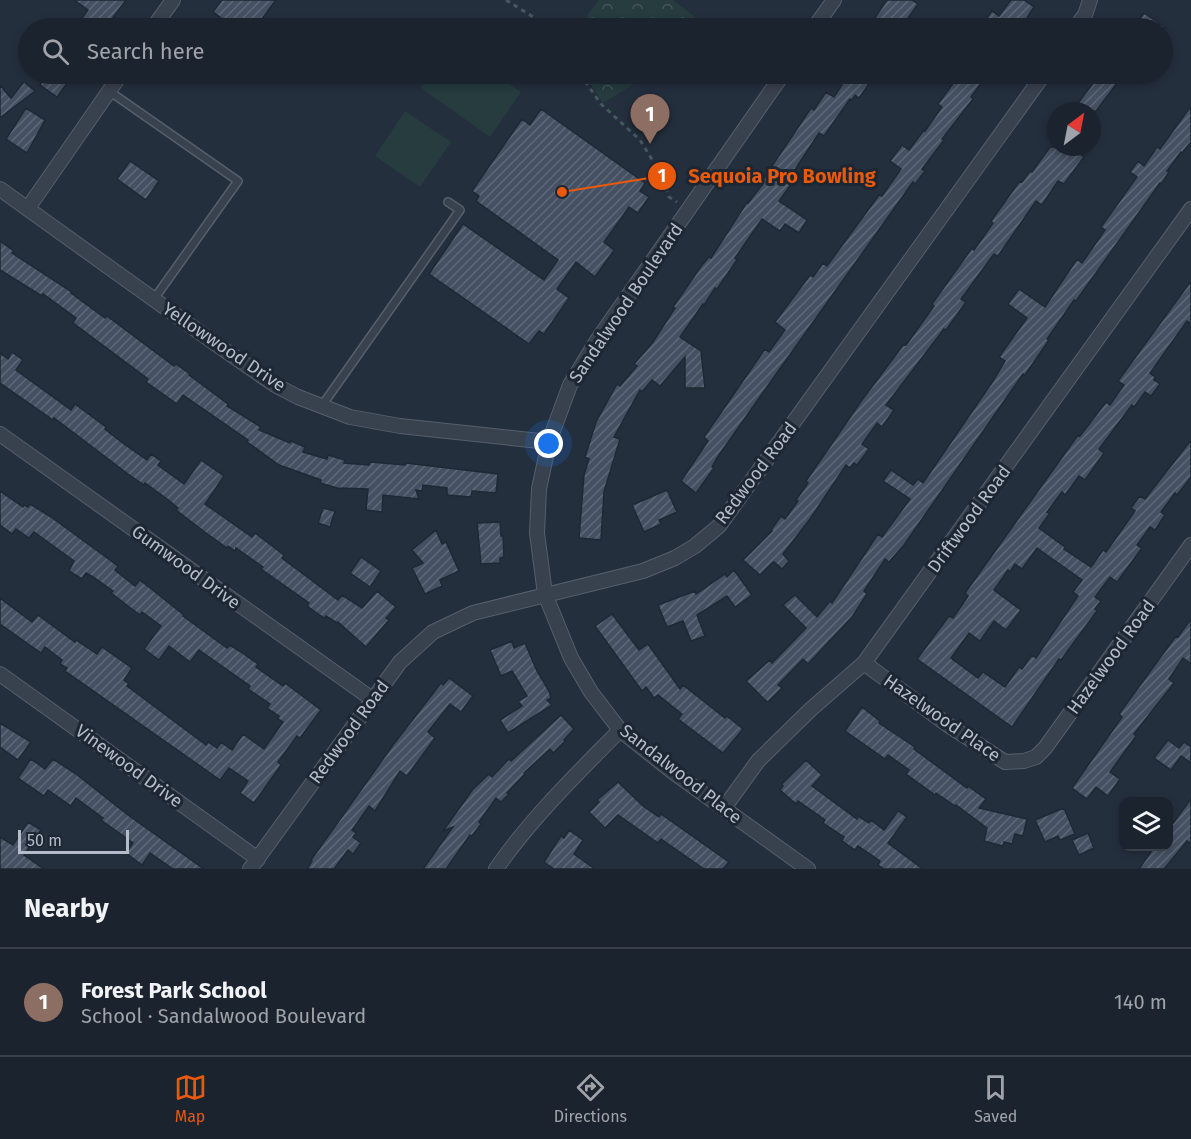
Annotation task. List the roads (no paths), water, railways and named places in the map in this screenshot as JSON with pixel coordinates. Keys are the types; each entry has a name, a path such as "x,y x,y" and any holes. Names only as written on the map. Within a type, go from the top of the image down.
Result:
{"street":[{"path":"160,18 173,0"},
{"path":"821,18 834,0"},
{"path":"1083,18 1090,0"},
{"path":"27,208 114,84"},
{"name":"Sandalwood Boulevard","path":"545,594 537,532 539,489 549,442 570,385 598,339 776,84"},
{"name":"Redwood Road","path":"254,864 400,662 433,632 473,613 643,571 675,558 695,546 719,526 1037,84"},
{"name":"Yellowwood Drive","path":"0,189 275,385 321,407 350,417 400,426 549,442"},
{"name":"Driftwood Road","path":"724,808 758,761 810,710 864,663 1191,209"},
{"name":"Gumwood Drive","path":"0,434 372,699"},
{"name":"Hazelwood Road","path":"1024,761 1036,757 1045,748 1191,545"},
{"name":"Sandalwood Place","path":"545,594 571,658 591,692 620,730 673,772 808,869"},
{"name":"Hazelwood Place","path":"864,663 988,753 1005,762 1024,761"},
{"name":"Vinewood Drive","path":"0,674 254,864"},
{"path":"496,869 510,849 565,785 620,730"}],"lane":[{"path":"109,91 238,181 154,299"},
{"path":"321,407 460,210 448,202"}],"place":[{"name":"Forest Park School","path":"650,144"},
{"name":"Sequoia Pro Bowling","path":"562,192"}]}
